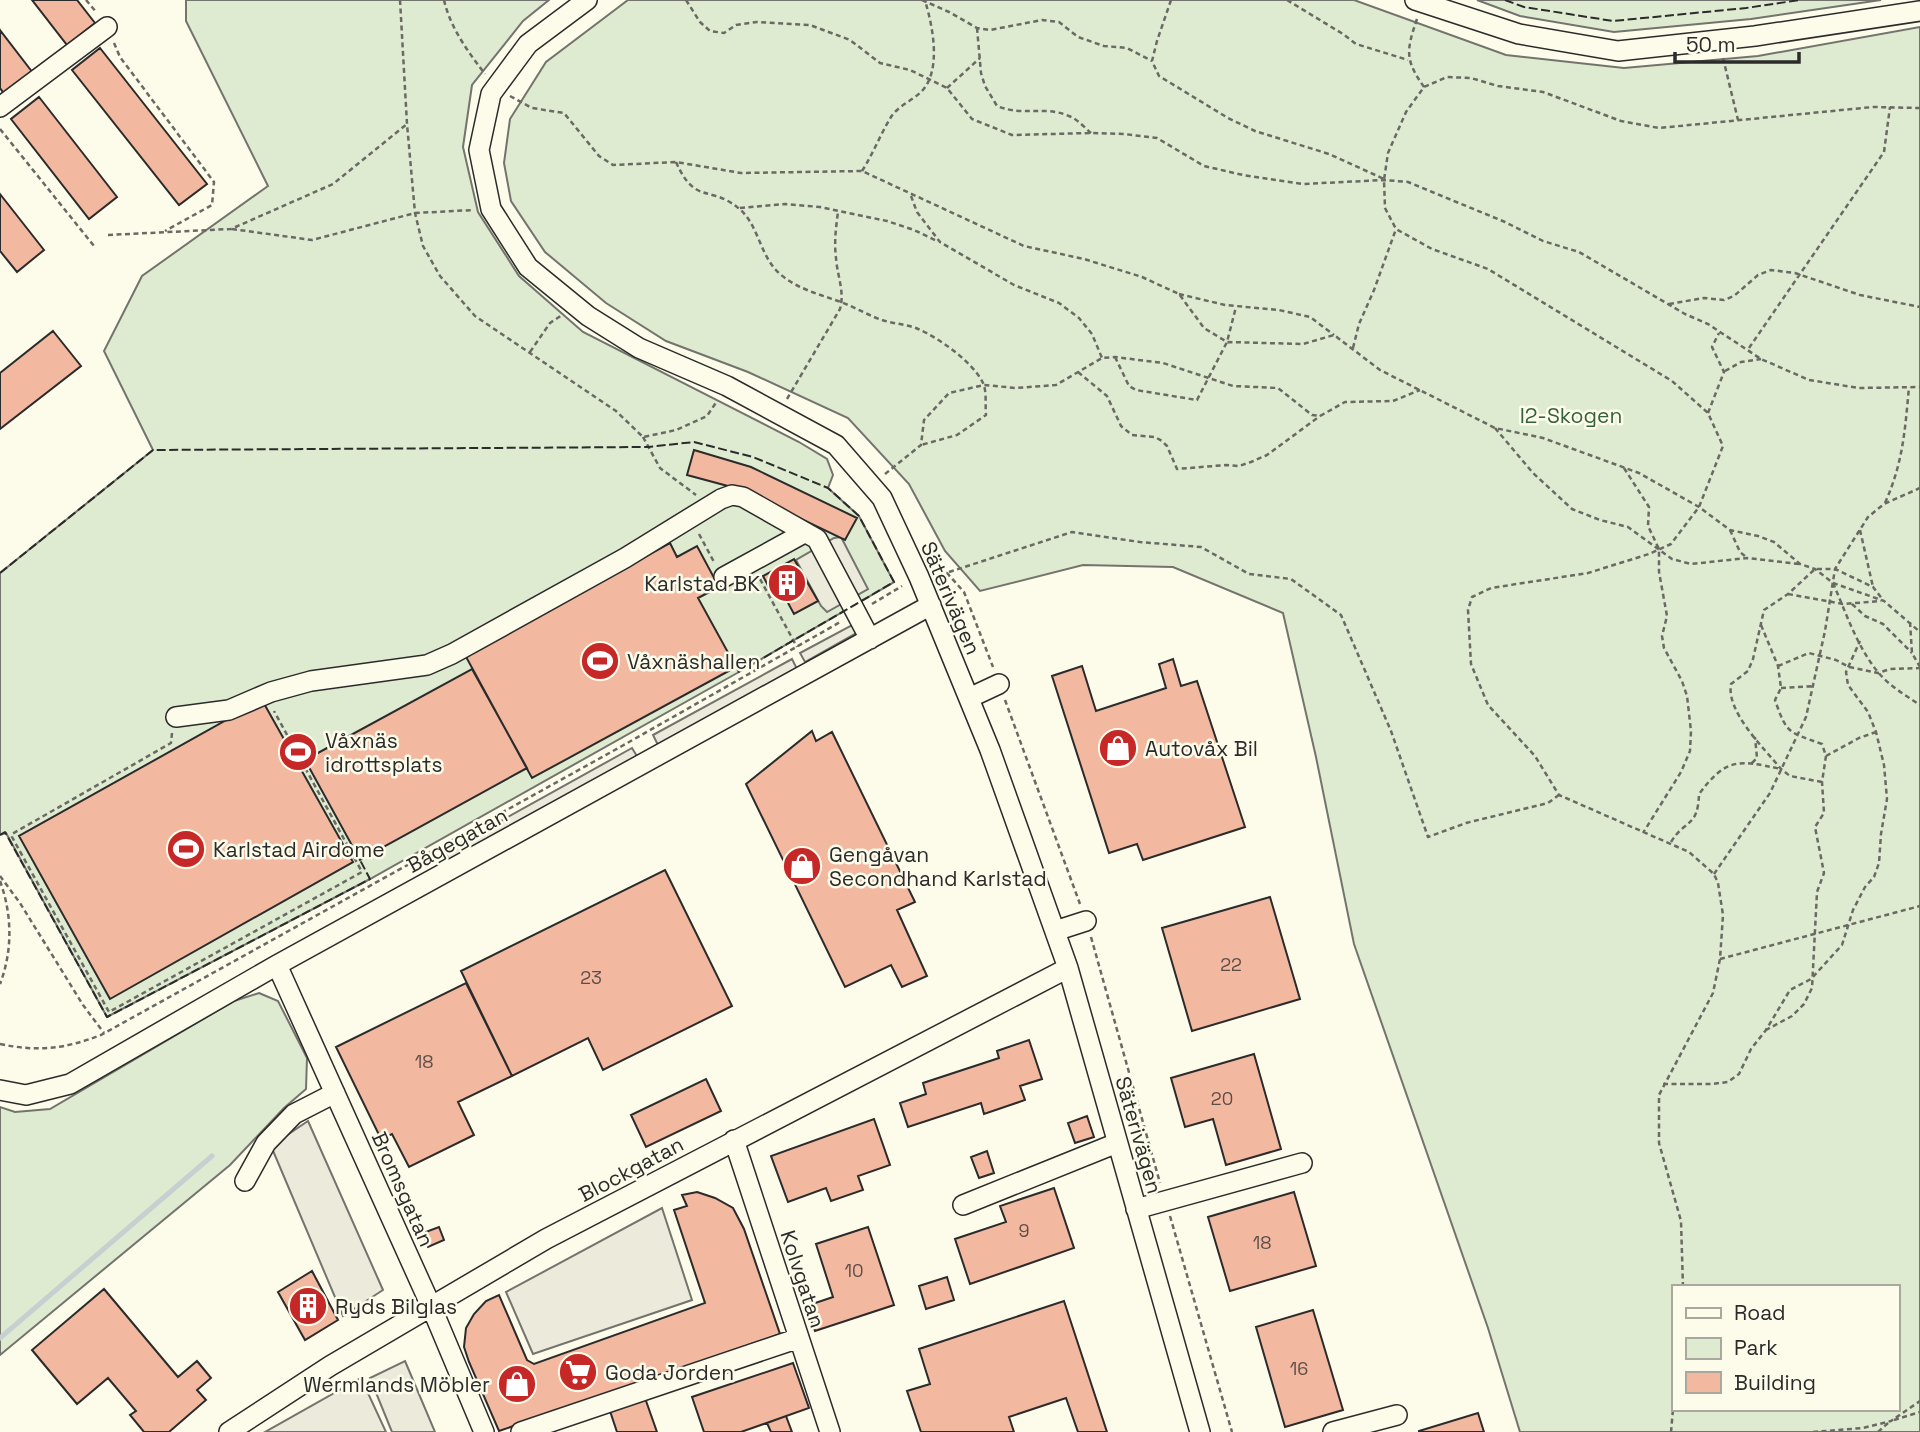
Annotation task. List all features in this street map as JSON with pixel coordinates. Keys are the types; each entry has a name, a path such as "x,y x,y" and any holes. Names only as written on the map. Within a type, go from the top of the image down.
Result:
{"street":[{"name":"Säterivägen","path":"587,0 528,44 491,94 479,150 491,209 528,267 588,316 639,348 727,386 836,445 882,498 932,605 969,698 1068,968 1200,1432"},
{"path":"1419,1 1519,34 1618,51 1719,40 1920,11"},
{"path":"0,107 107,27"},
{"path":"176,717 229,710 265,694 311,681 427,665 614,565 711,505 732,495 743,497 817,539 870,639"},
{"path":"724,577 804,533"},
{"name":"Bågegatan","path":"0,1090 26,1096 70,1084 277,965 932,605"},
{"path":"969,698 999,684"},
{"path":"1055,931 1086,921"},
{"name":"Bromsgatan","path":"277,965 484,1432"},
{"name":"Blockgatan","path":"229,1432 330,1366 546,1239 1068,968"},
{"path":"245,1181 266,1143 294,1114 335,1093"},
{"name":"Kolvgatan","path":"733,1140 830,1432"},
{"path":"963,1205 1117,1143"},
{"path":"1136,1209 1302,1163"},
{"path":"521,1432 799,1338"},
{"path":"1333,1432 1397,1415"}],"path":[{"path":"86,0 107,27 120,57 214,182 212,205 162,232"},
{"path":"400,0 415,213 423,246 440,276 475,316 616,411 643,437 660,468 711,505"},
{"path":"444,0 447,13 470,55 495,88 532,108 564,113 599,156 613,165 676,162 741,173 862,171 911,196 1024,246 1084,259 1142,277 1179,294 1236,307 1279,310 1310,317 1380,370 1495,428 1543,438 1639,473 1699,507 1730,530 1774,542 1800,564"},
{"path":"687,0 700,22 710,31 724,33 736,25 757,22 810,25 850,40 880,63 910,70 947,88 972,119 1012,135 1091,133 1157,138 1204,166 1303,184 1408,181 1543,241 1579,251 1667,304 1720,332 1761,359 1809,380 1859,388 1920,387"},
{"path":"922,0 977,28 990,30 1042,20 1059,22 1078,37 1104,46 1126,48 1152,61 1159,76 1228,118 1255,131 1329,154 1384,180"},
{"path":"1152,61 1171,0"},
{"path":"1287,0 1356,44 1408,61"},
{"path":"1419,1 1409,42 1408,61 1424,88"},
{"path":"862,171 892,115 923,90 928,79 933,61 934,33 926,4"},
{"path":"977,28 985,86 997,106 1022,113 1049,110 1071,116 1091,133"},
{"path":"1719,40 1738,120"},
{"path":"947,88 980,58"},
{"path":"1683,1285 1681,1221 1659,1143 1659,1095 1713,993 1720,959 1723,915 1718,883 1714,874 1689,852 1559,795 1535,756 1489,705 1471,664 1468,610 1472,597 1491,587 1588,573 1671,544 1699,507 1723,446 1708,413 1672,381 1488,269 1432,249 1396,229 1385,208 1384,180 1388,153 1406,112 1424,88 1447,77 1471,78 1498,86 1544,92 1621,121 1659,128 1873,107 1920,108"},
{"path":"1748,349 1884,152 1890,107"},
{"path":"231,229 333,184 407,124"},
{"path":"0,129 94,246"},
{"path":"676,162 684,178 699,193 726,200 740,208 752,226 761,249 779,274 807,290 881,320 918,329 962,356 984,384 986,415 957,435 921,445 871,485"},
{"path":"911,196 917,212 940,242"},
{"path":"740,208 785,204 820,207 887,221 914,230 940,242 1013,285 1059,303 1079,318 1092,334 1102,358"},
{"path":"108,234 231,229 312,240 415,213 491,209"},
{"path":"779,414 821,344 842,302 836,260 838,212"},
{"path":"1353,348 1359,324 1396,229"},
{"path":"1667,304 1704,298 1724,300 1734,296 1758,275 1771,270 1800,275 1860,295 1920,307"},
{"path":"1179,294 1204,328 1227,342 1303,344 1334,335"},
{"path":"530,352 550,324 575,306"},
{"path":"1115,357 1122,376 1129,386 1136,390 1196,400 1227,342 1236,307"},
{"path":"1720,332 1713,347 1724,372"},
{"path":"921,445 924,420 949,393 984,384 1016,388 1056,384 1102,358 1115,357 1163,363 1233,386 1278,388 1312,415 1320,416"},
{"path":"1708,413 1724,372 1735,364 1761,359"},
{"path":"1078,372 1107,396 1121,426 1132,435 1155,437 1162,441 1177,469 1238,466 1251,462 1345,402 1393,401 1420,390"},
{"path":"643,437 677,430 708,416 727,386"},
{"path":"1884,504 1896,477 1904,439 1909,387"},
{"path":"1495,428 1533,472 1572,509 1628,527 1672,559 1691,564 1747,558 1800,564 1815,569 1835,569 1873,587"},
{"path":"1625,468 1649,507 1648,526 1659,549 1659,572 1667,616 1662,636 1664,648 1687,696 1691,731 1690,751 1681,772 1643,833"},
{"path":"1714,874 1770,793 1798,736 1814,686 1835,569 1868,517 1884,504 1920,488"},
{"path":"690,519 724,577"},
{"path":"1730,530 1740,552 1747,558"},
{"path":"1860,530 1873,587 1884,601 1920,632"},
{"path":"0,1044 40,1050 72,1046 104,1033 919,577 947,573 1072,532 1201,547 1250,573 1291,579 1341,615 1391,731 1427,837 1466,823 1548,803 1559,795"},
{"path":"751,562 797,647"},
{"path":"1815,569 1833,583 1884,601"},
{"path":"1815,569 1788,594 1764,610 1748,671 1731,684 1730,692 1733,708 1781,769 1790,776 1822,782"},
{"path":"947,573 964,592 1086,921 1232,1432"},
{"path":"1833,583 1854,632 1878,673 1894,688 1920,705"},
{"path":"1788,594 1843,604 1884,601"},
{"path":"1778,666 1809,653 1849,667 1878,673 1920,668 1912,653 1883,624 1865,616 1852,604"},
{"path":"1910,622 1912,653"},
{"path":"1761,625 1778,666 1781,688 1775,700 1786,729 1822,744 1826,756 1822,782 1825,813 1815,827 1824,873 1817,892 1812,988 1804,1004 1792,1016 1766,1030"},
{"path":"1663,1084 1728,1082 1739,1074 1751,1049 1790,990 1811,979 1842,945 1847,925 1865,887 1874,877 1879,863 1887,799 1884,765 1876,732 1868,712 1848,685 1846,672 1860,640"},
{"path":"1781,688 1814,686"},
{"path":"176,717 171,743 18,828 12,834 109,1012 362,872 265,694"},
{"path":"1826,756 1876,732"},
{"path":"1752,763 1757,758 1755,737"},
{"path":"1670,843 1676,834 1688,827 1698,811 1699,794 1723,767 1752,763 1781,769"},
{"path":"0,879 104,1033"},
{"path":"0,879 9,914 7,963 0,984"},
{"path":"1720,959 1920,906"},
{"path":"1878,1432 1920,1401"},
{"path":"1671,1432 1673,1411"},
{"path":"1813,1432 1863,1429 1920,1412"}],"green space":[{"name":"Våxnäs idrottsplats","path":"186,0 549,0 523,21 472,85 463,147 478,212 519,276 583,332 799,442 827,459 833,475 828,488 859,516 894,582 370,879 107,1017 6,833 0,835 0,573 153,450 104,351 142,276 268,186 186,21"},
{"name":"I2-Skogen","path":"628,0 1354,0 1506,55 1624,68 1758,56 1920,27 1920,1432 1520,1432 1488,1328 1354,944 1283,613 1173,567 1083,565 980,591 945,551 909,484 848,418 748,372 666,341 606,303 545,252 511,201 504,163 510,119 546,62"},
{"path":"1477,0 1881,0 1751,19 1614,32 1520,16"},
{"path":"259,993 278,1001 307,1058 306,1089 284,1108 230,1165 0,1355 0,1107 15,1112 50,1109 234,1001"}],"shaded area":[{"path":"841,537 868,589 827,612 796,560 834,538"},
{"path":"854,624 858,632 805,662 800,653"},
{"path":"792,659 797,669 658,745 653,735"},
{"path":"632,748 638,758 450,862 445,852"},
{"path":"308,1121 383,1290 343,1316 271,1146"},
{"path":"662,1208 692,1300 533,1354 506,1292"},
{"path":"405,1361 435,1432 392,1432 370,1378"},
{"path":"361,1378 386,1432 265,1432"}],"building":[{"path":"32,0 77,0 95,23 67,45"},
{"path":"0,30 33,73 5,95 0,88"},
{"path":"100,48 207,184 179,205 72,70"},
{"path":"39,97 117,197 89,219 11,119"},
{"path":"0,194 44,250 17,272 0,251"},
{"path":"53,331 81,366 0,429 0,373"},
{"path":"694,450 751,467 857,518 845,540 739,489 687,475"},
{"name":"Våxnäshallen","path":"670,543 677,557 697,546 719,587 698,598 736,667 532,778 465,655"},
{"name":"Karlstad BK","path":"794,559 818,601 794,614 781,590 773,595 763,576"},
{"path":"1173,659 1181,686 1197,681 1245,827 1143,860 1137,844 1109,853 1052,676 1082,666 1096,711 1166,688 1159,664"},
{"path":"472,669 527,768 360,860 305,760"},
{"name":"Karlstad Airdome","path":"262,700 353,862 110,999 19,836"},
{"path":"812,731 816,741 832,732 915,902 897,910 927,976 902,987 891,965 845,987 746,784"},
{"path":"665,870 732,1006 603,1070 588,1038 512,1076 461,971"},
{"path":"1270,897 1300,999 1192,1031 1162,928"},
{"path":"466,983 512,1076 458,1102 474,1135 409,1167 392,1134 381,1139 336,1047"},
{"path":"1029,1040 1042,1079 1020,1086 1025,1100 984,1114 981,1103 908,1127 900,1103 926,1094 923,1083 999,1058 997,1051"},
{"path":"1254,1054 1281,1149 1226,1165 1213,1119 1185,1127 1171,1078"},
{"path":"706,1079 721,1111 646,1147 631,1115"},
{"path":"1087,1116 1094,1137 1075,1143 1068,1123"},
{"path":"874,1119 890,1165 858,1176 863,1190 831,1201 826,1188 788,1202 771,1156"},
{"path":"987,1151 994,1173 979,1178 971,1157"},
{"path":"1054,1188 1074,1248 970,1284 955,1239 1006,1222 1000,1206"},
{"path":"697,1192 733,1208 744,1229 780,1334 499,1431 464,1347 466,1328 474,1314 486,1301 499,1295 527,1360 534,1364 705,1303 674,1210 687,1206 682,1195"},
{"path":"1294,1192 1316,1266 1230,1291 1208,1217"},
{"path":"439,1227 444,1240 428,1247 423,1233"},
{"path":"868,1227 894,1305 815,1331 806,1306 833,1297 816,1244"},
{"name":"Ryds Bilglas","path":"312,1271 338,1320 305,1340 278,1292"},
{"path":"947,1277 954,1300 926,1309 919,1286"},
{"path":"104,1289 178,1377 197,1361 211,1378 197,1390 206,1400 169,1432 144,1432 130,1415 136,1411 108,1378 77,1404 32,1350"},
{"path":"1064,1301 1107,1432 1078,1432 1066,1398 1009,1417 1014,1432 921,1432 907,1391 930,1384 919,1349"},
{"path":"1313,1310 1343,1410 1285,1427 1256,1327"},
{"path":"793,1363 809,1408 741,1432 704,1432 692,1397"},
{"path":"645,1398 657,1432 617,1432 610,1411"},
{"path":"1478,1413 1484,1432 1419,1432 1419,1431"},
{"path":"786,1416 792,1432 771,1432 767,1423"}],"waterway":[{"path":"0,1338 212,1156"}],"fence":[{"path":"1505,0 1524,7 1613,21 1800,0"},
{"path":"0,573 153,450 648,447 694,442 753,457 828,488 859,516 894,582 739,672 736,667"},
{"path":"0,835 5,832 107,1017 370,879 360,860"}],"place":[{"name":"Karlstad BK","path":"787,583"},
{"name":"Våxnäshallen","path":"600,661"},
{"name":"Autovåx Bil","path":"1118,748"},
{"name":"Våxnäs idrottsplats","path":"298,752"},
{"name":"Karlstad Airdome","path":"186,849"},
{"name":"Gengåvan Secondhand Karlstad","path":"802,866"},
{"name":"Ryds Bilglas","path":"308,1306"},
{"name":"Goda Jorden","path":"578,1372"},
{"name":"Wermlands Möbler","path":"517,1384"}]}
